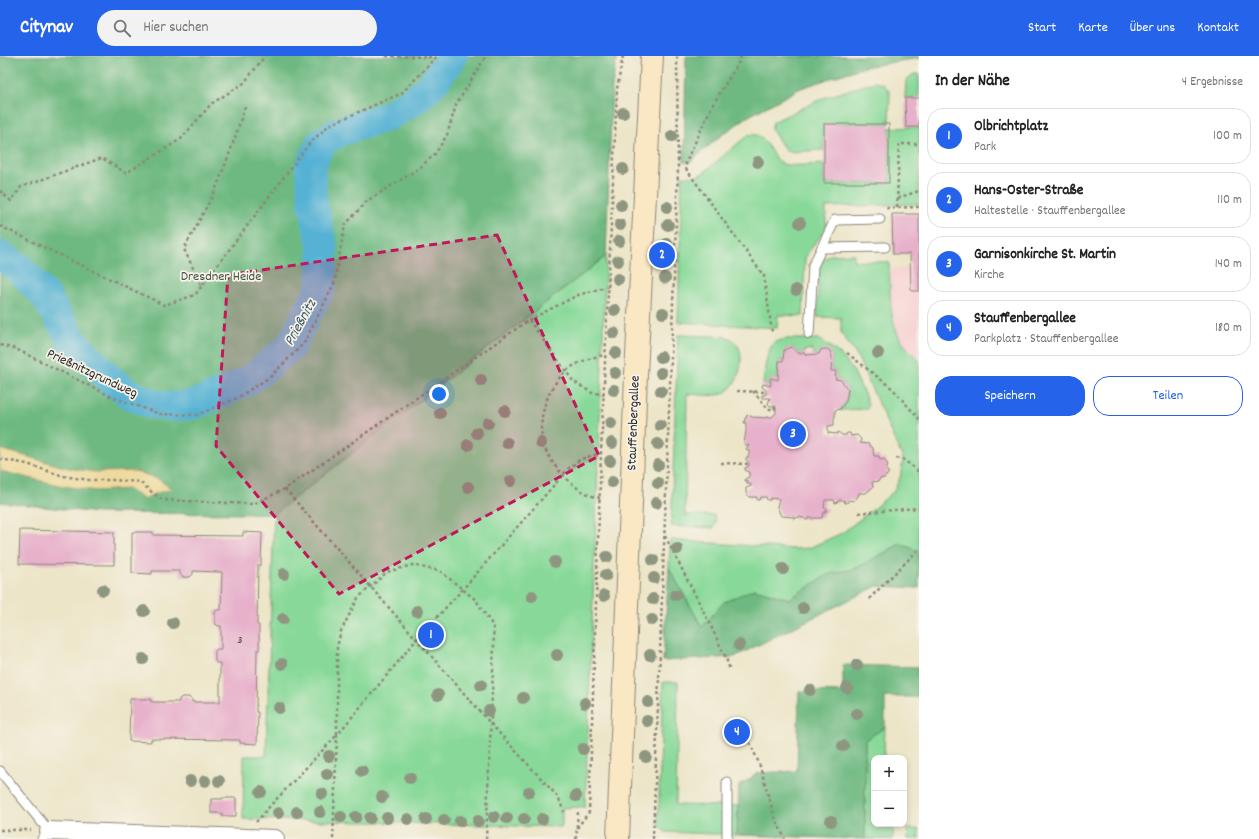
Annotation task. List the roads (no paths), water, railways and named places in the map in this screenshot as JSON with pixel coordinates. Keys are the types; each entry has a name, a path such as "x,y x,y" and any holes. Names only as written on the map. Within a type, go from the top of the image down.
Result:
{"main road":[{"name":"Stauffenbergallee","path":"618,839 637,353 652,56"}],"street":[{"path":"46,835 275,839"}],"lane":[{"path":"809,334 813,266 835,220 880,219"},
{"path":"822,248 885,247"},
{"path":"0,771 46,835"},
{"path":"727,782 727,839"}],"waterway":[{"name":"Prießnitz","path":"0,255 19,268 46,297 73,342 109,379 128,393 152,404 174,407 196,404 250,380 290,347 321,287 323,249 313,204 310,167 321,143 338,132 386,117 413,101 430,87 453,56"}],"place":[{"name":"Hans-Oster-Straße","path":"662,255"},
{"name":"Garnisonkirche St. Martin","path":"793,434"},
{"name":"Olbrichtplatz","path":"431,635"},
{"name":"Stauffenbergallee","path":"737,732"}],"park label":[{"name":"Dresdner Heide","path":"221,277"}]}
